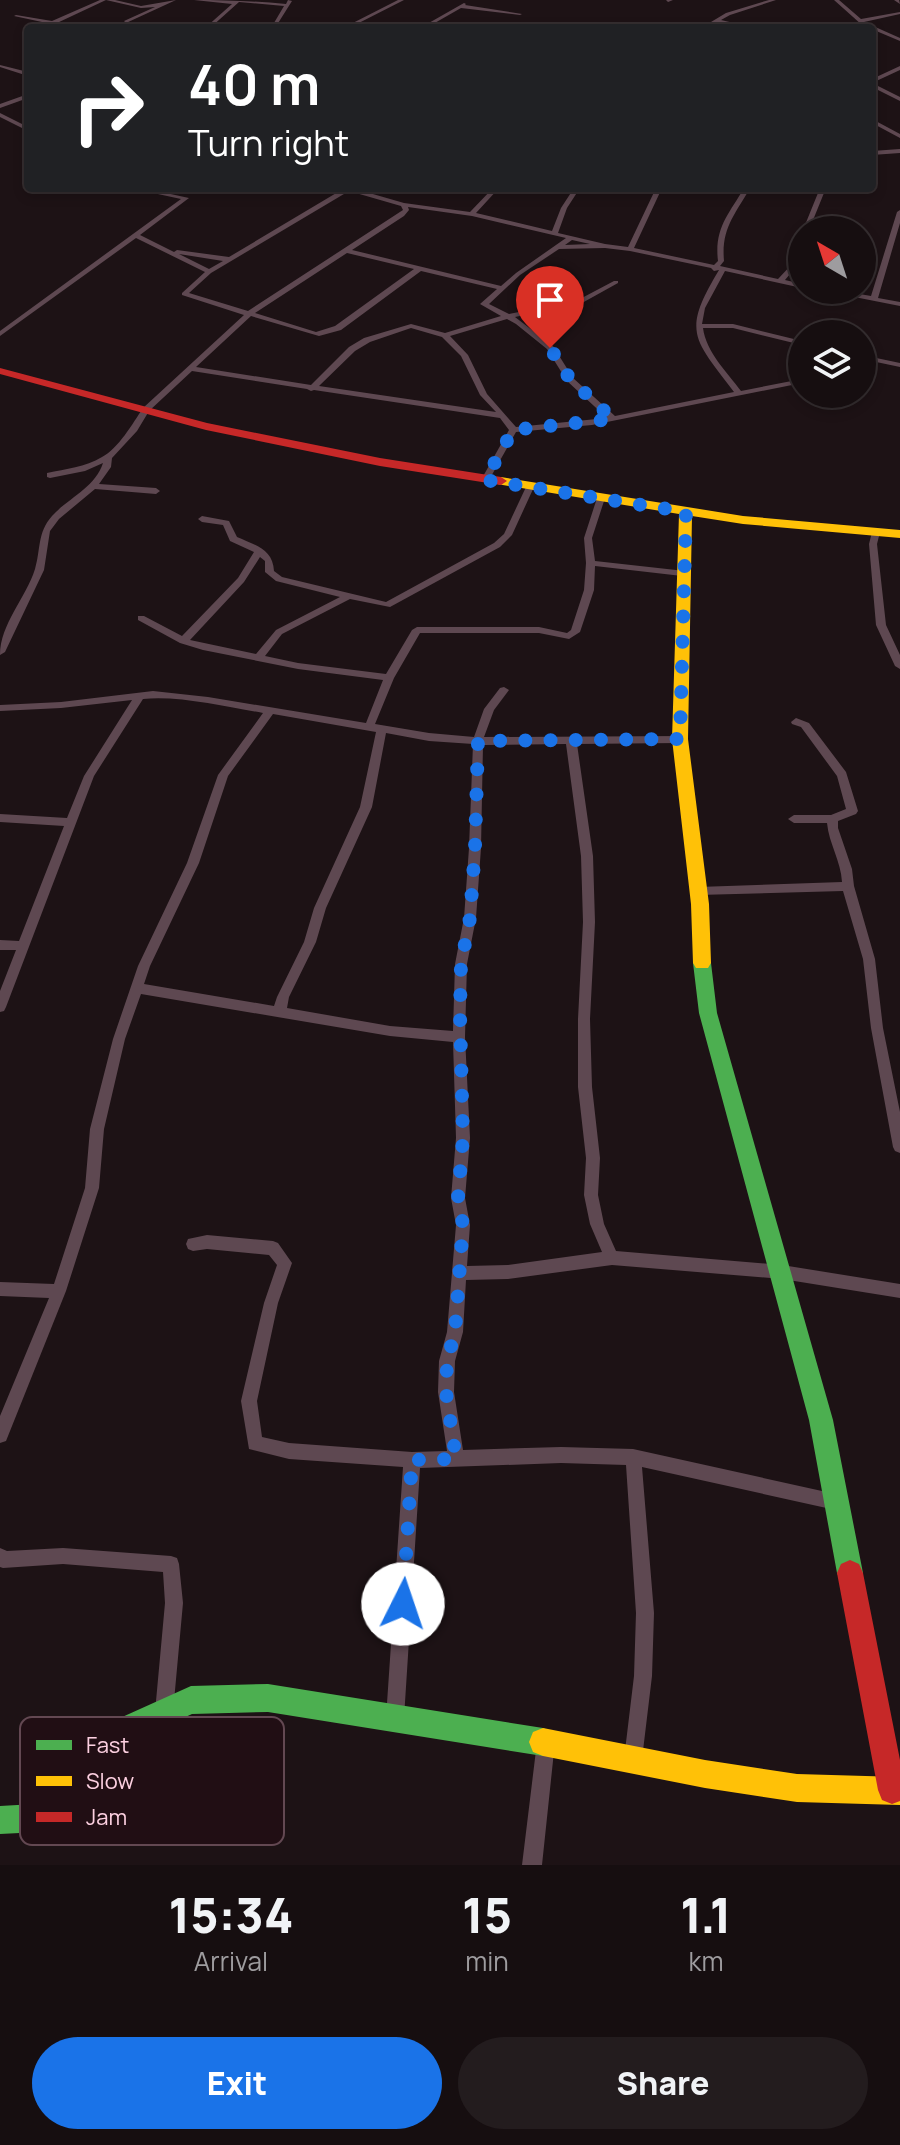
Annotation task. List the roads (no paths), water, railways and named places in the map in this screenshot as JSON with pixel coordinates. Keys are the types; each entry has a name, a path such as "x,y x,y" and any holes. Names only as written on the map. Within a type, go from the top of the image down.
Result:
{"street":[{"path":"52,23 106,0 151,11"},
{"path":"126,22 174,0"},
{"path":"196,0 288,2 275,24"},
{"path":"353,24 402,0"},
{"path":"429,24 471,0"},
{"path":"713,24 728,14 774,0"},
{"path":"836,0 866,24"},
{"path":"211,24 237,1"},
{"path":"141,7 163,5"},
{"path":"460,6 520,14"},
{"path":"860,21 900,13"},
{"path":"16,16 57,24"},
{"path":"720,21 734,24"},
{"path":"876,29 900,40"},
{"path":"880,39 889,35"},
{"path":"1,66 24,73"},
{"path":"876,84 900,68"},
{"path":"876,87 900,99"},
{"path":"0,106 24,97"},
{"path":"0,115 24,127"},
{"path":"876,123 900,136"},
{"path":"876,153 900,151"},
{"path":"0,334 186,198 154,192"},
{"path":"340,192 209,272 187,288 185,296 316,334 326,333 338,328 419,269"},
{"path":"359,192 403,205 472,214 605,246"},
{"path":"472,214 492,192"},
{"path":"555,232 574,192"},
{"path":"630,249 657,192"},
{"path":"739,394 700,338 698,326 702,300 721,261 717,246 722,229 745,192"},
{"path":"812,216 821,192"},
{"path":"402,215 406,210 403,205"},
{"path":"50,475 82,469 108,458 146,410 249,314 402,215 418,208"},
{"path":"876,291 900,212"},
{"path":"135,235 209,272"},
{"path":"572,237 501,288 484,304 509,317 550,348 570,379 613,419"},
{"path":"559,247 630,249 788,284"},
{"path":"346,251 501,288"},
{"path":"170,252 232,260"},
{"path":"779,282 788,272"},
{"path":"311,389 352,349 367,340 411,326 445,335 580,302 616,282"},
{"path":"876,298 900,304"},
{"path":"698,326 733,326 788,340"},
{"path":"445,335 464,355 484,395 513,430"},
{"path":"876,360 900,365"},
{"path":"876,365 889,363"},
{"path":"191,369 503,416"},
{"path":"0,371 206,426 380,462 686,512 900,534"},
{"path":"513,430 613,419 788,384"},
{"path":"485,480 513,430"},
{"path":"0,652 39,570 46,531 56,517 93,486 107,467 108,458"},
{"path":"93,486 156,491"},
{"path":"202,519 226,523 233,539 269,560 270,572 279,579 387,605 497,545 508,535 530,487"},
{"path":"369,727 389,678 417,630 539,630 569,636 575,632 589,590 591,563 588,538 601,498"},
{"path":"155,1717 191,1700 268,1698 546,1742 705,1774 797,1788 896,1791 821,1420 708,1013 702,974 698,891 680,739 686,512"},
{"path":"876,532 873,544 881,625 900,666"},
{"path":"183,641 241,580 259,552"},
{"path":"591,563 682,573"},
{"path":"257,659 279,632 349,596"},
{"path":"141,618 183,641 257,659 389,678"},
{"path":"456,1459 446,1392 447,1361 455,1332 463,1225 458,1198 463,1138 459,1037 461,964 470,918 478,741 489,709 504,690"},
{"path":"0,708 61,705 141,694 208,700 382,729 478,741 680,739"},
{"path":"0,1007 89,776 141,694"},
{"path":"0,1435 59,1291 92,1188 97,1129 119,1039 137,988 193,863 223,775 270,711"},
{"path":"794,819 832,819 852,811 842,775 805,725 796,722"},
{"path":"279,1013 283,997 310,942 320,908 366,807 382,729"},
{"path":"571,741 587,856 589,922 585,1060 593,1158 591,1195 597,1224 612,1258"},
{"path":"0,818 71,822"},
{"path":"832,819 831,830 850,874 848,886 869,959 877,1028 900,1147"},
{"path":"698,891 848,886"},
{"path":"0,945 24,946"},
{"path":"137,988 390,1031 459,1037"},
{"path":"193,1244 207,1242 273,1248 285,1263 271,1303 249,1401 255,1443 289,1451 412,1460 561,1455 633,1457 840,1503"},
{"path":"461,1273 508,1272 612,1258 782,1272 900,1291"},
{"path":"0,1289 59,1291"},
{"path":"633,1457 645,1613 643,1676 633,1759"},
{"path":"395,1718 412,1460"},
{"path":"0,1556 3,1560 63,1556 171,1564 174,1603 164,1713"},
{"path":"532,1865 546,1742"},
{"path":"0,1820 20,1819"}]}
